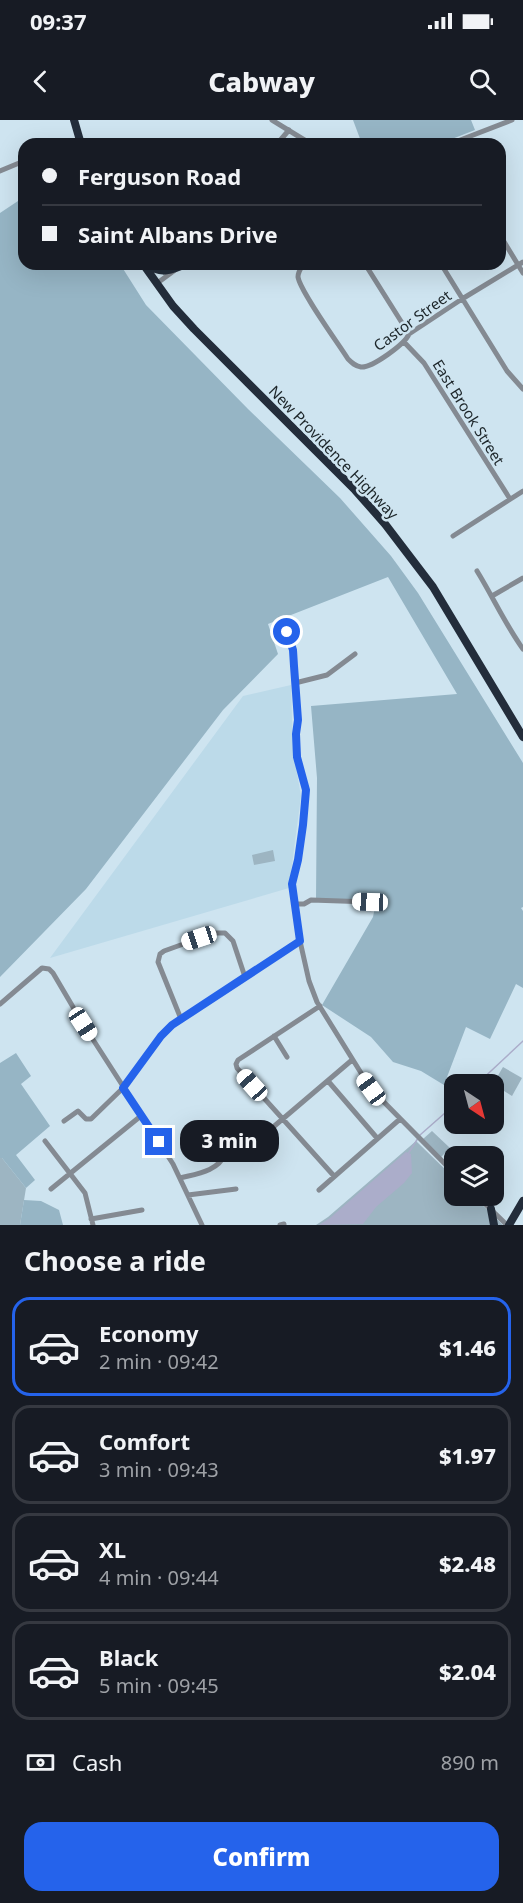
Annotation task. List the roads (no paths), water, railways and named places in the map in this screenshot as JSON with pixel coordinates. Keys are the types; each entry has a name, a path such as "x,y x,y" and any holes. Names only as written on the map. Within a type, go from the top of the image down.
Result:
{"highway":[{"path":"74,120 79,138"},
{"name":"New Providence Highway","path":"148,270 156,284 194,329 355,490 385,524 433,587 523,737"},
{"path":"508,1225 523,1201"},
{"path":"491,1209 494,1225"}],"street":[{"path":"272,120 302,138"},
{"path":"466,138 512,120"},
{"path":"282,138 289,130"},
{"path":"0,171 18,164"},
{"path":"506,243 521,264 523,273"},
{"name":"Castor Street","path":"300,270 298,276 301,283 348,359 357,367 367,367 404,342 409,334 521,264"},
{"path":"156,284 175,270"},
{"path":"369,270 409,334"},
{"path":"445,270 507,370 523,389"},
{"name":"East Brook Street","path":"404,342 424,363 510,499"},
{"path":"453,536 523,491"},
{"path":"477,571 508,628 523,649"},
{"path":"492,596 523,578"},
{"path":"280,619 293,650 298,720 297,757 304,778 306,797 298,860 292,884 300,941 309,981 320,1006 371,1089 444,1163"},
{"path":"295,683 333,673 355,654"},
{"path":"295,904 304,904 311,900 370,902"},
{"path":"181,1019 158,962 158,957 164,951 214,933 225,933 232,941 245,977"},
{"path":"64,1121 78,1111 86,1119 91,1119 123,1088 165,1031 300,941"},
{"path":"0,1004 42,968 49,969 53,973 123,1088 173,1164 202,1225"},
{"path":"320,1006 238,1060 236,1064 237,1068 334,1176"},
{"path":"274,1036 287,1057"},
{"path":"266,1134 352,1060"},
{"path":"328,1081 378,1138"},
{"path":"51,1189 141,1115"},
{"path":"319,1190 400,1119"},
{"path":"45,1141 85,1193 92,1222 142,1210"},
{"path":"180,1178 214,1167 223,1160 224,1155"},
{"path":"188,1195 236,1189"},
{"path":"488,1206 508,1225"}],"waterway":[{"path":"488,1074 523,1041"},
{"path":"408,1154 420,1135 444,1114"}]}
